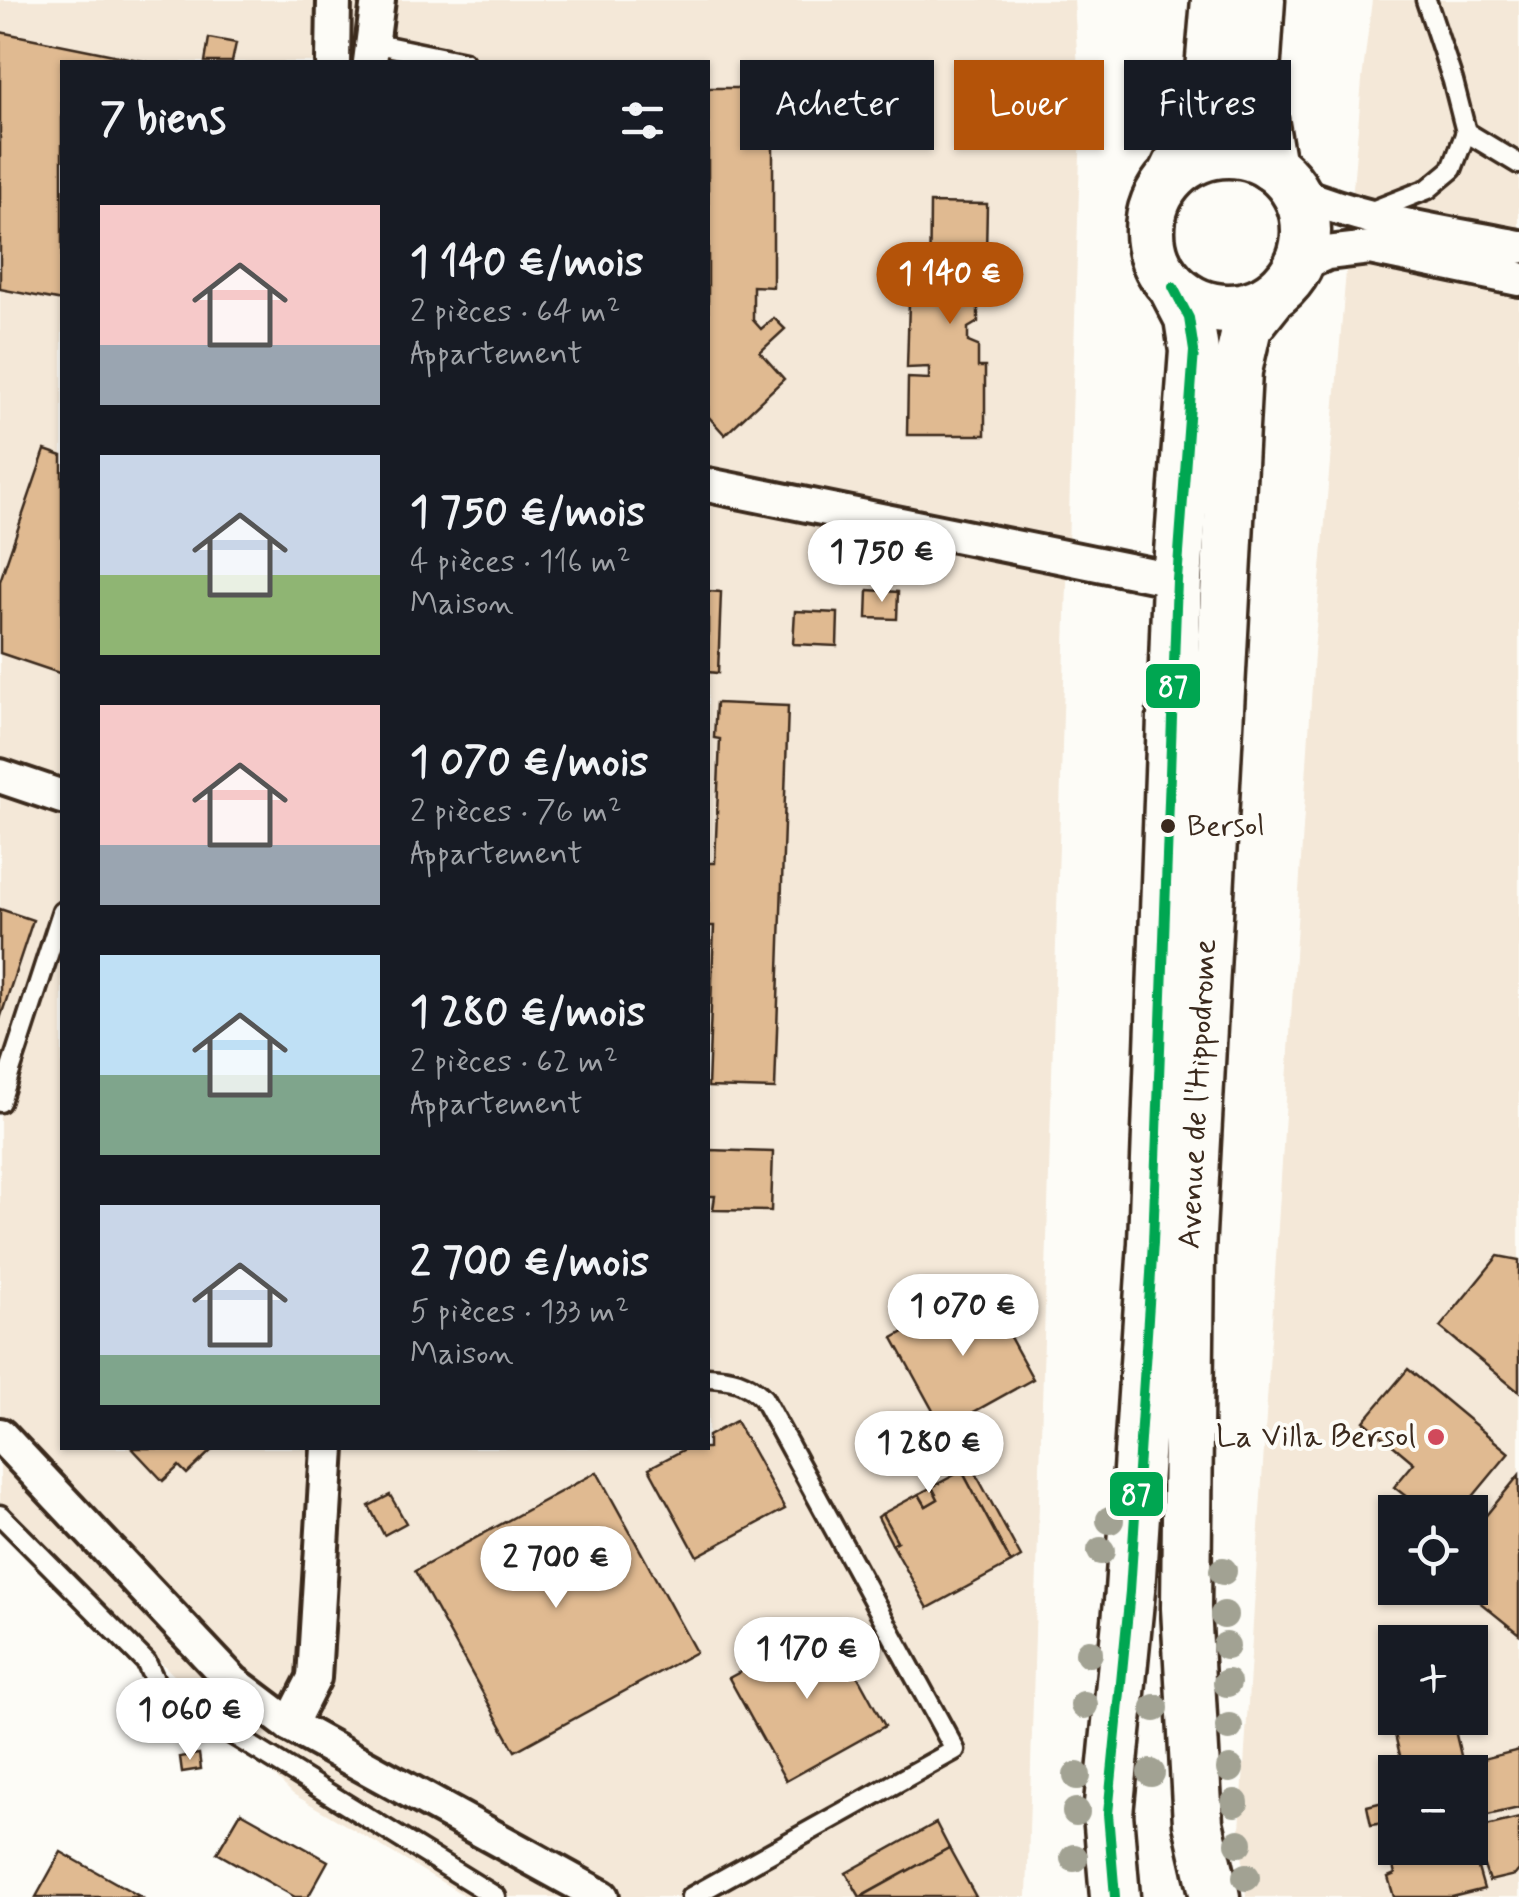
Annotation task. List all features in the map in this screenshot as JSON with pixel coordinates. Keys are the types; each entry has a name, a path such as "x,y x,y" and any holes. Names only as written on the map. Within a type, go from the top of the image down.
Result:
{"main road":[{"path":"1216,0 1207,106 1156,200 1148,230 1151,251 1172,287 1194,302 1220,309 1245,308 1284,282 1305,245 1306,223 1283,179 1255,74 1260,0"},
{"path":"1174,173 1195,159 1221,153 1248,155 1283,179"},
{"name":"Avenue de l'Hippodrome","path":"1214,1897 1198,1823 1186,1608 1190,1252 1237,371 1247,326 1284,282"},
{"name":"Avenue de l'Hippodrome","path":"1115,1897 1108,1814 1130,1591 1153,1243 1178,580 1194,352 1189,318 1172,287"}],"street":[{"path":"333,60 334,0"},
{"path":"371,53 378,0"},
{"path":"1283,179 1360,215 1519,247"},
{"path":"1284,282 1327,253 1370,248 1519,279"},
{"path":"710,485 1178,580"},
{"path":"0,776 60,795"},
{"path":"0,1436 234,1682 290,1724 602,1897"},
{"path":"290,1724 314,1678 328,1450"}],"lane":[{"path":"1360,215 1428,188 1452,169 1466,132 1454,81 1426,0"},
{"path":"371,53 443,60"},
{"path":"1466,132 1519,164"},
{"path":"0,1102 60,918"},
{"path":"691,1897 955,1750 763,1398 751,1386 734,1378 710,1377"},
{"path":"0,1515 146,1662 169,1711 206,1718 496,1897"}],"shaded area":[{"path":"0,0 1074,0 1077,60 954,60 954,150 1080,150 1027,1897 467,1897 293,1794 0,1502"},
{"path":"1372,0 1519,0 1519,1897 1246,1897 1240,1830 1314,653"}],"building":[{"path":"0,32 138,60 60,60 60,301 0,289"},
{"path":"209,38 236,43 232,60 205,60"},
{"path":"710,88 740,88 740,150 773,150 773,287 753,286 753,320 761,329 774,318 785,329 760,352 784,379 725,435 710,418"},
{"path":"930,203 987,204 985,303 978,303 978,322 968,328 968,342 978,346 978,367 985,367 985,435 907,435 908,378 929,379 929,367 907,368 909,302 929,303"},
{"path":"45,450 60,455 60,673 0,653 0,581"},
{"path":"868,590 898,592 897,619 867,618"},
{"path":"710,591 721,592 718,673 710,672"},
{"path":"795,611 838,613 837,646 793,644"},
{"path":"716,703 788,706 775,1089 710,1087 714,926 710,926 710,863 715,863 720,739 714,738"},
{"path":"0,909 33,920 0,1019"},
{"path":"710,1150 773,1152 771,1211 713,1210 715,1196 710,1196"},
{"path":"1498,1256 1519,1260 1519,1392 1440,1327"},
{"path":"983,1288 1033,1379 943,1429 893,1338"},
{"name":"La Villa Bersol","path":"1408,1369 1509,1453 1474,1495 1404,1495 1394,1487 1414,1463 1364,1421"},
{"path":"736,1421 785,1509 697,1556 649,1468 683,1450 710,1450 710,1435"},
{"path":"134,1450 212,1450 187,1474 179,1466 163,1481"},
{"path":"971,1465 1021,1557 1011,1563 962,1471"},
{"path":"962,1471 1011,1563 928,1608 892,1544 897,1541 882,1514 919,1494 926,1506 938,1499 932,1487"},
{"path":"597,1472 696,1652 515,1751 415,1571"},
{"path":"1519,1475 1519,1634 1483,1605 1488,1605 1488,1513"},
{"path":"932,1487 938,1499 926,1506 919,1494"},
{"path":"390,1495 406,1523 384,1535 369,1506"},
{"path":"882,1514 897,1541 892,1544 878,1517"},
{"path":"829,1624 885,1726 786,1781 729,1678"},
{"path":"1395,1735 1456,1735 1461,1755 1400,1755"},
{"path":"1519,1750 1519,1808 1488,1815 1488,1758"},
{"path":"199,1754 201,1769 182,1772 180,1757"},
{"path":"1378,1803 1378,1824 1371,1825 1367,1806"},
{"path":"241,1812 328,1861 308,1897 295,1897 217,1853"},
{"path":"1519,1818 1519,1870 1515,1875 1489,1881 1484,1866 1478,1868 1484,1889 1452,1897 1394,1897 1388,1877 1395,1874 1393,1865 1488,1865 1488,1826"},
{"path":"936,1823 949,1848 860,1897 846,1873"},
{"path":"949,1848 976,1897 861,1897"},
{"path":"61,1852 141,1897 36,1897"}],"transit line":[{"name":"87","path":"1115,1897 1108,1814 1130,1591 1153,1243 1177,580 1194,351 1189,318 1173,287"}],"place":[{"name":"Bersol","path":"1168,826"},
{"name":"La Villa Bersol","path":"1436,1437"}]}
